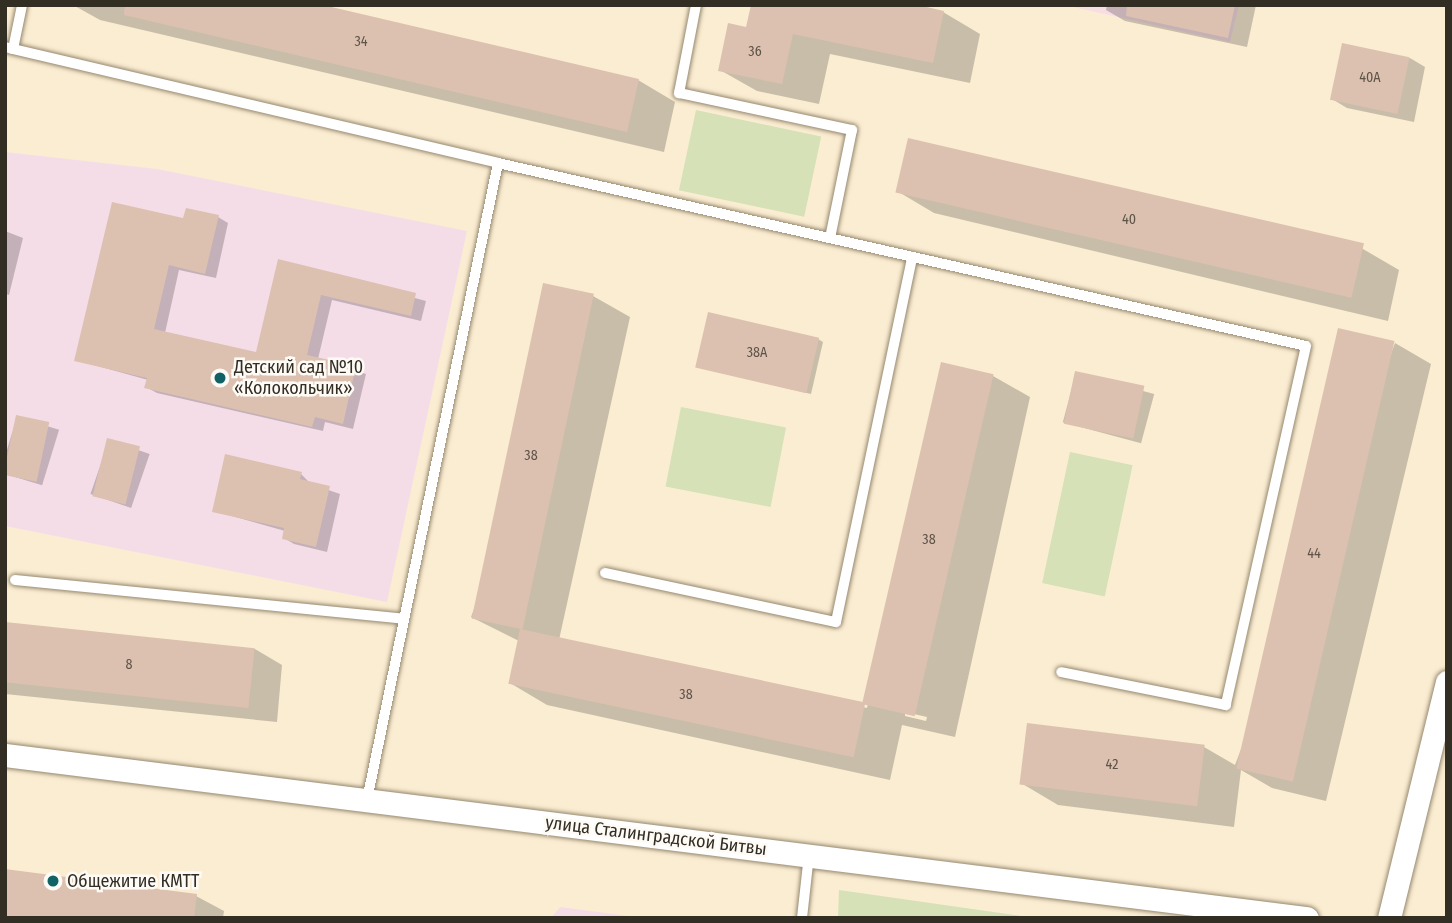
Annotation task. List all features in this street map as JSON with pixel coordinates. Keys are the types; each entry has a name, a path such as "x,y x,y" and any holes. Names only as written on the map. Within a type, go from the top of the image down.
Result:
{"street":[{"path":"1389,918 1447,682"},
{"name":"улица Сталинградской Битвы","path":"5,755 1307,918"}],"lane":[{"path":"22,5 9,48 498,163 1306,346 1226,705 1061,672"},
{"path":"696,5 679,93 852,130 831,238"},
{"path":"367,800 498,163"},
{"path":"605,573 836,622 912,257"},
{"path":"15,580 404,619"},
{"path":"802,918 809,855"}],"shaded area":[{"path":"1064,5 1239,5 1230,42"},
{"name":"Детский сад №10 «Колокольчик»","path":"5,152 157,169 467,231 387,602 5,526"},
{"path":"560,907 644,918 551,918"}],"green space":[{"path":"696,110 821,137 804,217 679,190"},
{"path":"681,407 786,427 771,507 666,487"},
{"path":"1070,452 1133,465 1105,596 1042,583"},
{"path":"839,890 1035,918 838,918"}],"building":[{"path":"125,5 323,5 639,79 627,132 124,15"},
{"path":"751,5 918,5 944,11 933,63 793,34 782,84 718,71 728,23 746,27"},
{"path":"1127,5 1235,5 1228,38 1126,16"},
{"path":"1342,43 1409,57 1397,114 1330,100"},
{"path":"908,138 1364,243 1351,298 895,193"},
{"path":"112,202 183,218 186,208 219,215 205,274 169,265 154,329 256,352 278,259 416,293 411,316 321,295 307,355 356,366 343,424 315,417 312,427 144,388 147,378 74,361"},
{"path":"543,283 594,294 523,629 472,619"},
{"path":"708,312 819,338 806,393 695,368"},
{"path":"1338,328 1395,341 1293,781 1236,768"},
{"path":"941,362 994,374 915,716 862,704"},
{"path":"1075,371 1144,386 1133,439 1064,424"},
{"path":"16,415 49,422 37,482 5,475"},
{"path":"107,438 140,446 125,504 92,496"},
{"path":"225,454 302,472 300,479 330,486 316,547 282,539 284,528 212,512"},
{"path":"5,622 255,648 248,708 5,682"},
{"path":"520,629 865,702 854,757 508,684"},
{"path":"1027,723 1205,745 1197,806 1019,785"},
{"name":"Общежитие КМТТ","path":"5,869 197,894 194,918 5,918"}],"place":[{"name":"Детский сад №10 «Колокольчик»","path":"220,378"},
{"name":"Общежитие КМТТ","path":"53,881"}]}
